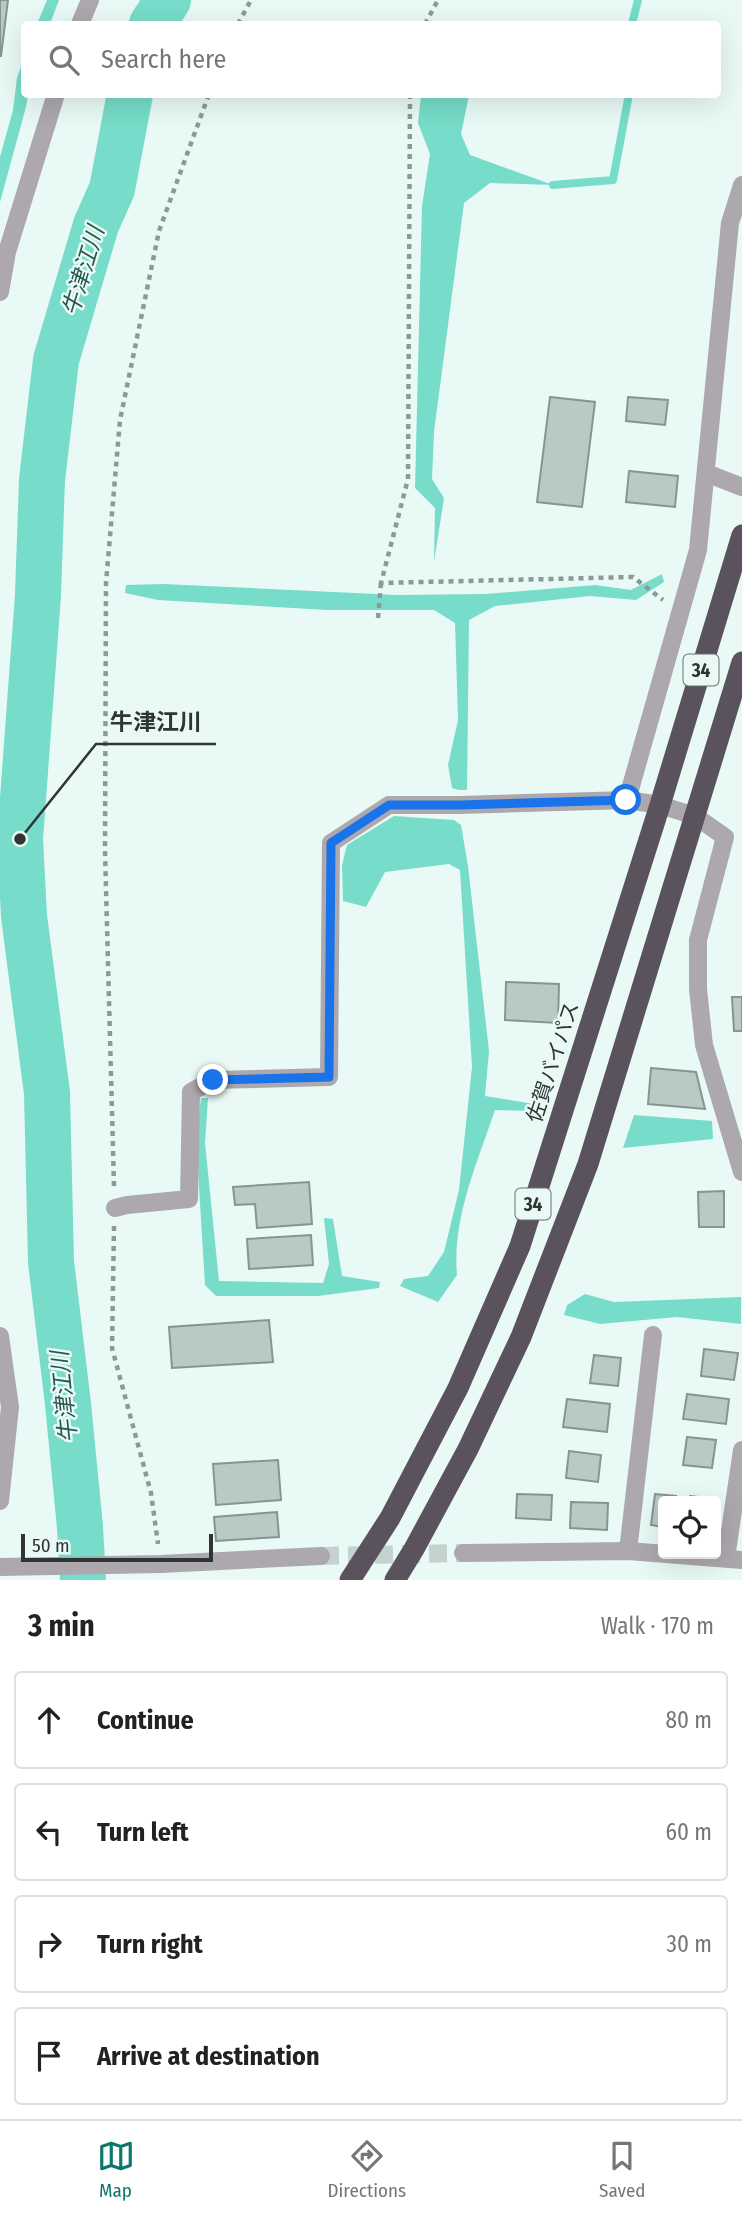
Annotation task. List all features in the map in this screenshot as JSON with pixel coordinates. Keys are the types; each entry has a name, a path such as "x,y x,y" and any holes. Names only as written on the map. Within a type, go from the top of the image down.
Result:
{"highway":[{"name":"佐賀バイパス","path":"350,1580 390,1517 458,1388 520,1246 660,805 742,535"},
{"name":"34","path":"395,1580 468,1449 521,1337 587,1164 742,662"}],"street":[{"path":"81,21 90,0"},
{"path":"0,292 4,251 55,98"},
{"path":"626,800 698,550 730,223 742,185"},
{"path":"706,473 742,487"},
{"path":"115,1208 189,1199 191,1092 213,1080 329,1077 331,843 389,805 626,800 660,805 695,816 725,836 698,940 698,989 704,1045 742,1172"},
{"path":"628,1551 653,1335"},
{"path":"0,1336 9,1407 0,1501"},
{"path":"463,1553 628,1551 734,1559 742,1450"},
{"path":"6,1567 161,1564 321,1556"}],"path":[{"path":"240,21 251,0"},
{"path":"427,21 439,0"},
{"path":"161,1564 151,1493 112,1348 115,1208 105,837 106,583 120,420 159,231 208,98"},
{"path":"378,618 381,583 408,479 410,98"},
{"path":"381,583 633,577 659,597"}],"shaded area":[{"path":"47,0 59,0 51,21 38,21"},
{"path":"21,67 21,98 28,98 0,202 0,157 13,110"},
{"path":"421,98 468,98 461,134 470,155 553,185 490,183 464,203 434,432 432,479 444,498 434,562 435,508 415,488 422,206 430,154 418,123"},
{"path":"662,574 664,582 636,600 590,596 495,606 469,620 467,790 452,788 448,765 458,720 455,623 434,610 328,610 158,600 125,593 126,585 163,584 397,595 486,594 595,585 631,590"},
{"path":"394,816 454,820 461,825 489,1051 485,1096 535,1104 533,1111 495,1110 462,1212 456,1254 457,1275 438,1302 400,1286 404,1279 428,1276 444,1252 459,1190 472,1067 460,870 449,864 385,872 366,907 343,901 342,865 347,845"},
{"path":"201,1098 208,1098 205,1143 219,1281 323,1283 329,1264 324,1218 333,1219 342,1276 380,1282 379,1288 318,1296 216,1296 205,1285 196,1138"},
{"path":"634,1115 712,1121 713,1139 623,1148"},
{"path":"585,1294 614,1302 741,1297 741,1324 677,1317 600,1324 564,1315 567,1305"}],"building":[{"path":"0,0 8,0 1,56 0,56"},
{"path":"550,397 595,402 582,507 537,502"},
{"path":"628,397 668,400 665,425 626,421"},
{"path":"629,471 678,476 675,507 626,502"},
{"path":"506,982 559,984 558,1023 505,1020"},
{"path":"732,997 742,997 742,1031 734,1031"},
{"path":"651,1068 696,1072 705,1109 648,1104"},
{"path":"309,1182 312,1224 257,1228 255,1204 235,1205 233,1187"},
{"path":"724,1191 724,1227 699,1227 698,1192"},
{"path":"311,1235 313,1265 249,1269 247,1239"},
{"path":"269,1320 273,1362 172,1368 169,1327"},
{"path":"704,1349 738,1353 734,1380 701,1376"},
{"path":"594,1355 621,1358 618,1386 590,1383"},
{"path":"687,1394 729,1399 726,1424 683,1419"},
{"path":"567,1399 610,1404 607,1432 563,1427"},
{"path":"687,1437 716,1440 712,1468 683,1465"},
{"path":"569,1451 601,1455 598,1482 566,1478"},
{"path":"278,1460 281,1500 216,1505 213,1464"},
{"path":"517,1494 552,1495 551,1520 516,1518"},
{"path":"655,1494 676,1496 658,1496 658,1526 651,1525"},
{"path":"571,1502 608,1503 607,1530 570,1528"},
{"path":"277,1512 279,1537 216,1541 214,1517"}],"waterway":[{"name":"牛津江川","path":"154,21 168,0"},
{"path":"633,21 638,0"},
{"name":"牛津江川","path":"83,1580 68,1404 51,1262 47,1093 24,916 20,839 38,595 42,480 56,360 96,225 112,189 129,98"},
{"path":"553,185 613,180 628,98"}],"tunnel":[{"path":"321,1556 463,1553"}],"place":[{"name":"牛津江川","path":"20,839"}],"route":[{"path":"213,1080 329,1077 331,843 389,805 626,800"}]}
